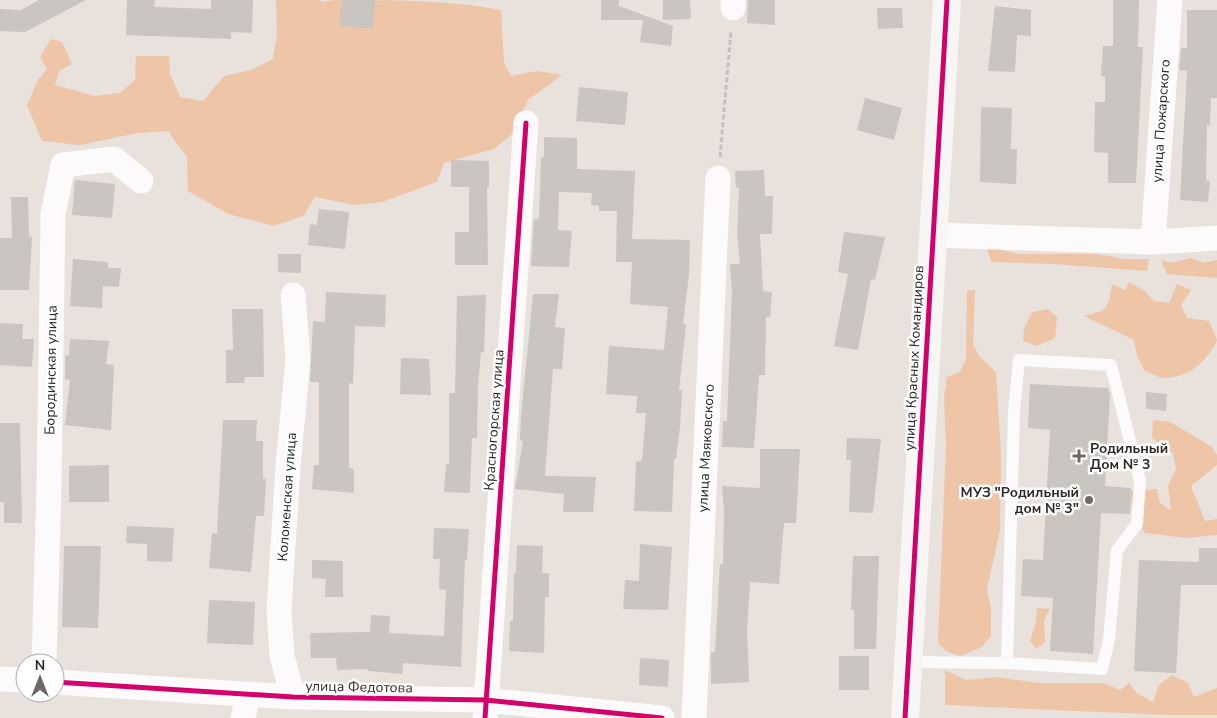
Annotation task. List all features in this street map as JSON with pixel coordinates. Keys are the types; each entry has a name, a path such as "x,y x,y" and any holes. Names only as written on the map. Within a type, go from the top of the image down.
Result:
{"street":[{"name":"улица Красных Командиров","path":"905,718 947,0"},
{"name":"улица Пожарского","path":"1153,242 1170,0"},
{"name":"Красногорская улица","path":"485,709 526,123"},
{"name":"Бородинская улица","path":"44,653 53,214 63,165 114,159 142,181"},
{"name":"улица Маяковского","path":"694,718 718,178"},
{"path":"933,235 1153,242 1217,238"},
{"name":"Коломенская улица","path":"293,295 298,359 288,466 279,610 282,656 293,697"},
{"path":"0,679 15,680"},
{"name":"улица Федотова","path":"65,683 246,706 293,697 662,718"}],"lane":[{"path":"908,662 1007,663 1102,669 1109,640 1117,550 1137,524 1140,481 1111,365 1019,360 1014,411 1007,663"}],"path":[{"path":"718,178 733,4"}],"shaded area":[{"path":"276,0 320,0 322,2 334,0 419,1 461,4 501,10 504,62 511,76 537,71 562,75 528,100 512,134 494,149 444,163 437,182 382,202 354,205 315,197 303,216 274,226 228,214 188,191 187,157 168,131 138,133 80,145 42,141 27,105 38,80 47,69 40,57 51,39 62,42 72,64 59,71 55,85 95,96 120,93 135,80 136,56 169,56 170,73 180,97 203,101 224,76 251,70 273,59 277,34"},
{"path":"987,247 1019,254 1097,254 1124,259 1149,259 1147,271 1054,264 991,262"},
{"path":"1191,258 1203,263 1217,260 1217,278 1167,274 1161,260 1171,263"},
{"path":"1129,282 1145,291 1154,301 1169,303 1177,284 1191,290 1181,305 1187,318 1209,321 1217,340 1202,362 1188,372 1171,378 1155,376 1144,370 1137,356 1134,340 1084,316 1103,310 1106,307 1112,284 1125,290"},
{"path":"967,290 975,290 973,345 979,356 996,372 1001,457 1000,530 987,589 991,610 991,636 982,647 960,656 946,651 938,643 946,445 944,397 947,377 960,372 966,358"},
{"path":"1048,309 1057,317 1055,338 1037,346 1023,341 1024,329 1032,312"},
{"path":"1153,420 1170,422 1212,447 1217,455 1217,465 1191,486 1205,521 1217,519 1217,535 1186,538 1145,533 1133,513 1130,491 1157,489 1160,503 1171,510 1168,486 1176,469 1173,453 1152,438"},
{"path":"1037,608 1050,609 1044,620 1045,642 1036,649 1030,641 1036,622"},
{"path":"945,670 966,680 995,677 1039,683 1103,683 1120,690 1129,683 1137,693 1153,702 1159,685 1172,675 1188,683 1194,697 1217,688 1217,715 1168,715 945,705"}],"building":[{"path":"39,0 86,0 25,32 0,31 0,9 21,10"},
{"path":"127,0 155,0 154,7 211,9 211,0 253,0 252,33 231,32 231,39 126,35"},
{"path":"342,0 375,0 373,29 339,26"},
{"path":"601,0 619,0 619,6 673,26 671,46 640,42 643,20 601,20"},
{"path":"663,0 690,0 691,19 663,20"},
{"path":"748,0 775,0 775,25 747,23"},
{"path":"1113,0 1139,0 1138,47 1143,47 1136,183 1108,183 1108,153 1094,152 1095,102 1105,102 1105,77 1101,76 1103,46 1113,46"},
{"path":"995,6 1031,10 1031,36 1017,35 1015,72 988,71"},
{"path":"877,8 902,8 903,28 878,29"},
{"path":"1187,10 1217,10 1217,98 1211,98 1210,125 1207,125 1206,180 1210,181 1208,202 1180,200 1187,71 1179,70 1181,48 1187,48"},
{"path":"579,87 628,92 625,125 576,121"},
{"path":"865,98 902,108 894,140 857,130"},
{"path":"981,107 1012,108 1011,149 1017,149 1016,184 980,182"},
{"path":"544,137 577,138 577,169 635,171 632,239 690,240 689,274 683,324 686,325 679,390 682,390 680,427 676,459 674,459 672,512 634,511 636,462 642,460 646,413 636,413 637,396 606,394 609,346 664,350 668,307 630,304 632,262 616,262 617,211 599,211 599,206 591,205 592,193 559,192 558,230 572,231 569,267 531,266 534,219 539,219 541,157 544,157"},
{"path":"451,160 489,161 489,187 487,187 488,265 455,265 455,232 469,232 469,187 451,187"},
{"path":"764,170 765,196 773,196 772,234 760,234 763,291 772,292 770,317 766,317 765,375 759,375 754,448 722,447 723,421 727,421 732,290 730,264 740,264 737,233 739,187 736,188 735,171"},
{"path":"75,180 115,184 112,218 72,215"},
{"path":"11,197 28,197 29,237 32,237 29,290 0,290 0,238 12,238"},
{"path":"319,209 349,212 345,249 308,245 310,224 317,225"},
{"path":"844,232 885,237 875,280 871,279 858,350 834,346 848,274 838,272"},
{"path":"278,254 301,254 301,273 278,272"},
{"path":"73,259 108,262 108,268 121,268 119,287 103,286 102,308 70,306"},
{"path":"326,292 386,295 385,327 355,326 353,384 349,383 349,468 354,469 354,493 312,489 314,465 319,465 319,382 310,382 313,321 325,322"},
{"path":"533,294 559,294 555,327 565,328 562,369 553,369 545,476 596,477 593,512 563,512 564,494 515,489 523,441 520,440 521,416"},
{"path":"486,295 484,352 481,352 478,386 477,438 472,438 470,493 444,492 446,464 449,464 449,393 455,393 457,296"},
{"path":"232,309 263,309 264,377 245,377 244,383 226,383 226,350 233,350"},
{"path":"0,323 23,324 22,339 34,339 32,367 0,365"},
{"path":"70,339 109,341 106,364 114,365 111,430 65,425 70,380 65,379 65,356 69,355"},
{"path":"401,358 429,359 431,395 400,394"},
{"name":"МУЗ \"Родильный дом № 3\"","path":"1030,384 1108,388 1110,395 1105,486 1131,488 1130,514 1101,513 1093,654 1050,651 1053,598 1021,596 1023,559 1043,560 1050,430 1028,428"},
{"path":"1146,392 1167,394 1166,411 1146,409"},
{"path":"223,420 257,420 256,441 263,441 263,479 266,479 264,516 256,516 251,572 209,568 212,533 217,534"},
{"path":"0,423 20,423 22,523 4,523 4,502 0,502"},
{"path":"847,438 881,439 873,513 849,512 851,460 846,460"},
{"path":"760,449 800,449 796,523 784,523 779,584 750,582 747,631 749,682 711,684 711,652 715,652 720,564 723,564 724,512 722,486 760,488"},
{"path":"109,465 109,502 69,502 69,466"},
{"path":"127,526 174,528 172,562 147,561 147,544 126,543"},
{"path":"434,528 469,529 467,560 465,560 461,667 403,663 402,674 368,671 368,669 337,670 336,658 311,658 310,633 370,632 371,615 390,616 389,633 444,636 446,590 439,589 440,559 433,559"},
{"path":"640,544 672,547 668,610 623,609 625,580 639,581"},
{"path":"517,545 543,546 542,573 549,573 549,597 545,597 544,653 509,651 510,621 513,621 514,573 516,573"},
{"path":"64,546 101,546 98,628 62,627"},
{"path":"1199,548 1217,548 1217,585 1181,585 1176,673 1134,671 1139,560 1199,562"},
{"path":"853,556 879,556 876,649 854,649 854,610 851,610"},
{"path":"312,560 343,561 343,597 325,597 326,579 312,578"},
{"path":"209,600 255,602 253,645 207,643"},
{"path":"839,656 869,656 869,690 839,690"},
{"path":"640,658 669,660 668,687 639,685"}],"cycle path":[{"path":"905,718 947,0"},
{"path":"485,718 526,123"},
{"path":"65,683 293,697 486,700 662,718"}],"place":[{"name":"Родильный Дом № 3","path":"1079,456"},
{"name":"МУЗ \"Родильный дом № 3\"","path":"1089,500"}]}
